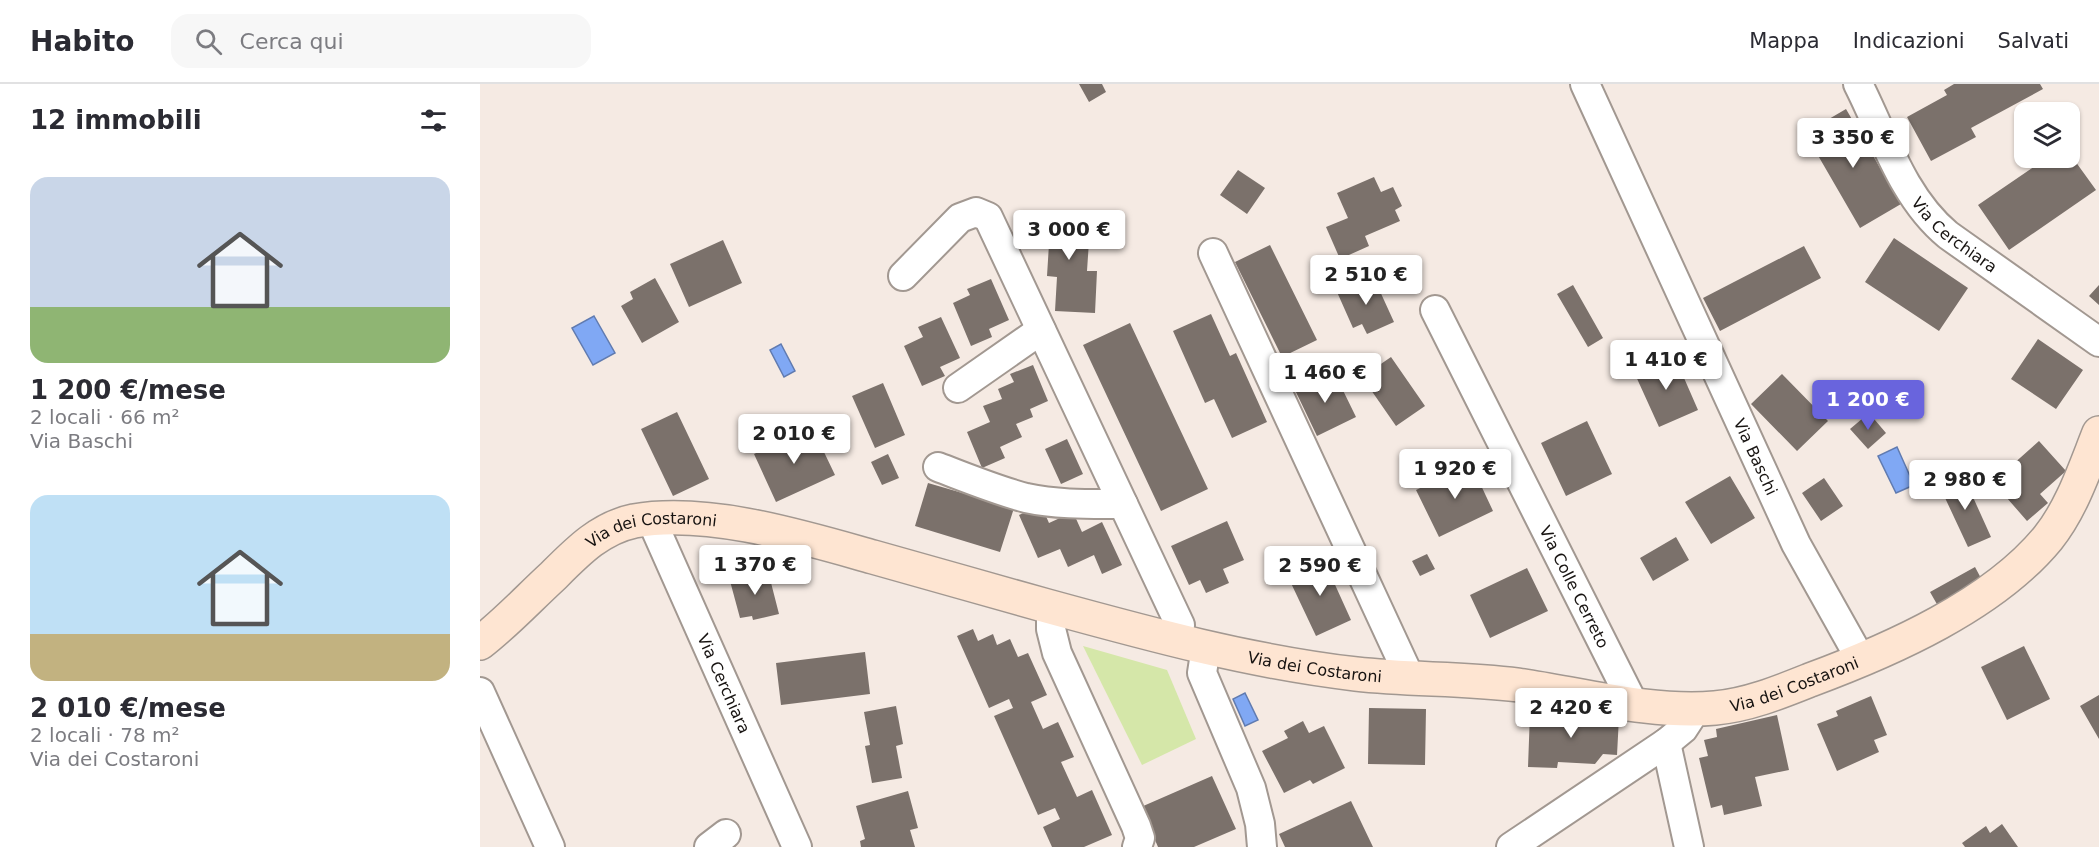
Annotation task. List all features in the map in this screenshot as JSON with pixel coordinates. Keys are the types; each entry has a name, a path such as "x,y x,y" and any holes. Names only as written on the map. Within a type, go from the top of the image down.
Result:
{"street":[{"name":"Via Baschi","path":"1585,84 1796,544 1861,660"},
{"name":"Via Cerchiara","path":"1858,84 1895,162 1928,217 1948,235 2099,342"},
{"path":"903,276 960,218 971,213 988,217 1180,625 1191,643 1251,788 1258,813 1262,847"},
{"path":"1213,253 1410,678"},
{"name":"Via Colle Cerreto","path":"1435,310 1634,703"},
{"path":"958,388 1041,330"},
{"name":"Via dei Costaroni","path":"480,643 590,541 609,529 626,523 651,519 708,520 781,533 1050,607 1277,663 1357,674 1501,683 1634,703 1695,709 1719,708 1766,696 1861,660 1957,613 2008,577 2035,553 2058,525 2084,472 2099,433"},
{"path":"938,467 1004,491 1037,500 1084,504 1123,504"},
{"name":"Via Cerchiara","path":"651,519 797,847"},
{"path":"1050,607 1058,653 1136,826 1140,838 1137,847"},
{"path":"480,692 550,847"},
{"path":"1511,847 1550,823 1666,743 1683,729 1695,709"},
{"path":"1666,743 1689,847"}],"green space":[{"path":"1083,646 1167,670 1196,739 1142,765"}],"water":[{"path":"594,316 615,353 593,365 572,328"},
{"path":"781,344 795,371 784,377 770,350"},
{"path":"1897,447 1914,485 1896,493 1878,456"},
{"path":"1245,693 1258,720 1245,726 1233,699"}],"building":[{"path":"1079,84 1102,84 1106,92 1089,102"},
{"path":"1954,84 2040,84 2043,89 2019,102 2014,102 2014,105 1971,128 1976,137 1931,161 1907,117 1947,95 1944,90"},
{"path":"1846,109 1901,204 1860,228 1805,133"},
{"path":"2032,168 2080,168 2096,190 2009,250 1978,205"},
{"path":"1238,170 1265,188 1247,214 1220,195"},
{"path":"1374,177 1381,192 1393,187 1402,206 1395,210 1400,221 1365,236 1369,246 1340,259 1326,227 1348,218 1337,193"},
{"path":"1043,210 1083,212 1082,240 1089,241 1087,271 1097,271 1095,313 1055,311 1057,277 1047,276 1049,244 1041,244"},
{"path":"1894,238 1968,288 1939,331 1865,282"},
{"path":"723,240 742,283 689,307 670,264"},
{"path":"1270,245 1317,340 1282,357 1235,262"},
{"path":"1804,246 1821,278 1720,331 1703,298"},
{"path":"1373,276 1394,322 1367,334 1362,324 1353,328 1337,292"},
{"path":"655,278 679,322 642,343 621,306 633,299 630,292"},
{"path":"991,279 1009,320 989,329 992,337 971,346 953,303 970,295 967,289"},
{"path":"1573,285 1603,338 1588,347 1557,294"},
{"path":"2099,285 2099,305 2089,296"},
{"path":"1211,314 1230,356 1236,353 1267,422 1232,438 1214,399 1205,403 1173,331"},
{"path":"941,317 960,358 940,367 945,376 922,386 904,346 923,337 918,327"},
{"path":"1130,323 1208,489 1161,511 1083,345"},
{"path":"2038,339 2083,370 2056,409 2011,379"},
{"path":"1674,355 1698,410 1659,427 1634,372"},
{"path":"1391,357 1425,406 1396,426 1362,377"},
{"path":"1033,365 1048,401 1030,409 1033,417 1016,424 1022,437 1000,447 1005,458 982,468 967,432 990,422 983,406 1002,399 998,389 1014,382 1010,374"},
{"path":"1334,372 1356,417 1317,436 1295,390"},
{"path":"1782,374 1828,421 1797,451 1751,404"},
{"path":"883,383 905,435 875,448 852,396"},
{"path":"677,412 709,479 673,496 641,429"},
{"path":"1869,413 1886,433 1868,449 1850,429"},
{"path":"1587,421 1612,474 1566,496 1541,443"},
{"path":"812,427 835,475 776,502 754,454"},
{"path":"1067,439 1083,474 1061,484 1045,449"},
{"path":"2039,441 2066,471 2040,494 2048,503 2027,521 1993,482"},
{"path":"888,454 899,478 882,485 871,462"},
{"path":"1471,464 1493,511 1439,537 1416,490"},
{"path":"1963,475 1991,537 1968,547 1939,485"},
{"path":"1730,476 1755,518 1711,544 1685,502"},
{"path":"1824,478 1843,506 1821,521 1802,493"},
{"path":"928,483 1014,508 1000,552 915,526"},
{"path":"1041,505 1049,523 1073,512 1082,532 1102,522 1122,565 1102,574 1094,555 1068,567 1060,549 1038,558 1019,515"},
{"path":"1227,521 1244,560 1223,569 1229,583 1206,593 1200,580 1189,585 1171,546"},
{"path":"1676,537 1689,560 1653,581 1640,558"},
{"path":"1427,554 1435,569 1420,576 1412,561"},
{"path":"1322,556 1351,620 1316,636 1290,581 1305,574 1301,565"},
{"path":"1975,567 1983,582 1938,606 1930,592"},
{"path":"1527,568 1548,611 1490,638 1470,595"},
{"path":"768,571 779,614 753,620 752,616 740,618 730,581"},
{"path":"973,629 978,641 993,634 997,645 1010,639 1018,657 1028,653 1047,695 1031,702 1043,729 1058,722 1074,757 1061,762 1077,797 1092,790 1112,835 1084,847 1052,847 1043,827 1060,819 1055,808 1038,815 994,716 1013,708 1009,699 989,708 957,636"},
{"path":"2024,646 2050,699 2007,720 1981,667"},
{"path":"865,652 870,694 781,705 776,663"},
{"path":"2099,695 2099,739 2080,706"},
{"path":"1871,696 1887,735 1874,740 1879,752 1837,771 1817,724 1838,716 1836,711"},
{"path":"896,706 903,744 896,746 902,778 872,783 865,746 870,745 864,712"},
{"path":"1369,708 1426,709 1425,765 1368,764"},
{"path":"1530,713 1619,717 1617,755 1603,754 1595,764 1558,762 1557,768 1528,767"},
{"path":"1777,715 1789,770 1755,777 1762,806 1724,815 1722,805 1711,808 1699,758 1708,756 1704,740 1717,737 1716,729"},
{"path":"1303,721 1309,733 1324,726 1345,768 1313,784 1310,780 1284,793 1262,751 1288,738 1284,731"},
{"path":"1212,776 1236,829 1194,847 1158,847 1141,807"},
{"path":"908,791 918,828 910,830 915,847 861,847 860,841 865,839 856,806"},
{"path":"1351,801 1373,847 1285,847 1279,834"},
{"path":"2002,824 2018,847 1965,847 1962,843 1986,826 1990,833"}]}
